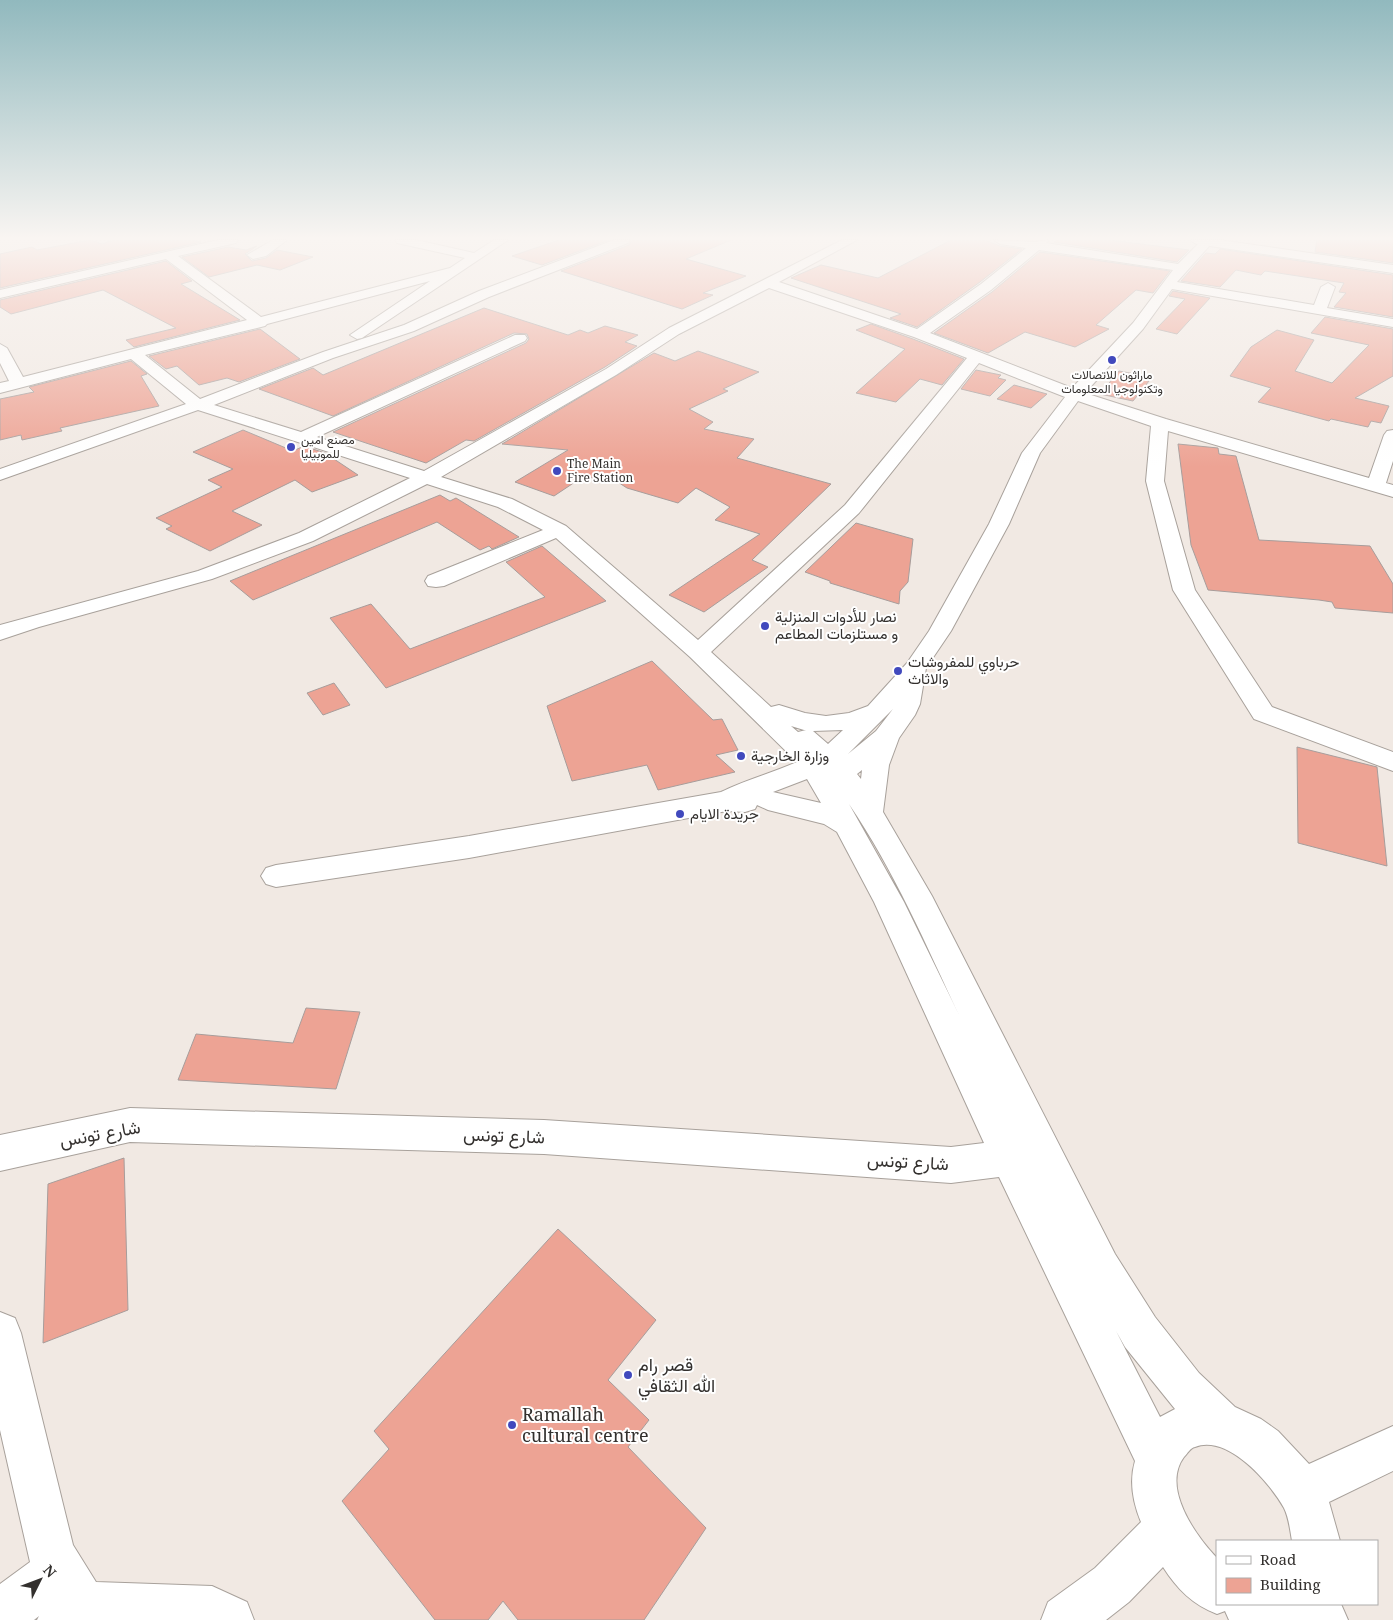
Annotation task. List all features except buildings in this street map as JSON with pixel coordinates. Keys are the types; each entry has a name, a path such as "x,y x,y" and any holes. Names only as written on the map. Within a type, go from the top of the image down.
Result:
{"street":[{"path":"250,316 260,323"},
{"path":"0,388 288,316"},
{"path":"328,354 386,316"},
{"path":"0,476 198,405 328,354 409,328 436,316"},
{"path":"0,633 31,622 214,572 306,537 427,477 611,372 674,331 704,316"},
{"path":"865,316 920,334 1075,394 1160,423 1384,489 1393,435"},
{"path":"920,334 946,316"},
{"path":"764,793 826,770 883,722 908,705 915,668 940,631 999,524 1031,454 1075,394 1146,316"},
{"path":"1351,316 1393,323"},
{"path":"302,438 520,338"},
{"path":"0,348 18,383"},
{"path":"134,354 198,405 505,503 559,530 782,724 805,754 826,770 858,819 917,896 1101,1268 1140,1332 1184,1388 1221,1425"},
{"path":"698,652 852,509 976,357"},
{"path":"1160,423 1155,481 1184,590 1263,714 1393,762"},
{"path":"436,581 559,530"},
{"path":"782,724 883,722"},
{"path":"883,722 876,765 858,819 889,902 1009,1158 1158,1460"},
{"path":"276,876 469,847 727,802 760,803 781,758 782,724"},
{"path":"764,793 833,816 858,819"},
{"name":"شارع تونس","path":"0,1153 130,1125 544,1137 952,1165 1009,1158"},
{"path":"0,1333 51,1555 68,1599"},
{"path":"1216,1589 1206,1583 1183,1559 1166,1530 1156,1501 1155,1474 1161,1451 1174,1434 1191,1425 1221,1425 1237,1430 1261,1444 1283,1466 1300,1491 1312,1518 1316,1540"},
{"path":"1300,1491 1393,1448"},
{"path":"1066,1620 1112,1585 1166,1530"},
{"path":"0,1614 68,1599 212,1611 229,1620"},
{"path":"1252,1605 1261,1607 1275,1605"},
{"path":"1314,1605 1323,1620"}],"place":[{"name":"ماراثون للاتصالات وتكنولوجيا المعلومات","path":"1112,360"},
{"name":"مصنع امين للموبيليا","path":"291,447"},
{"name":"The Main Fire Station","path":"557,471"},
{"name":"نصار للأدوات المنزلية و مستلزمات المطاعم","path":"765,626"},
{"name":"حرباوي للمفروشات والاثاث","path":"898,671"},
{"name":"وزارة الخارجية","path":"741,756"},
{"name":"جريدة الايام","path":"680,814"},
{"name":"قصر رام الله الثقافي","path":"628,1375"},
{"name":"Ramallah cultural centre","path":"512,1425"}]}
